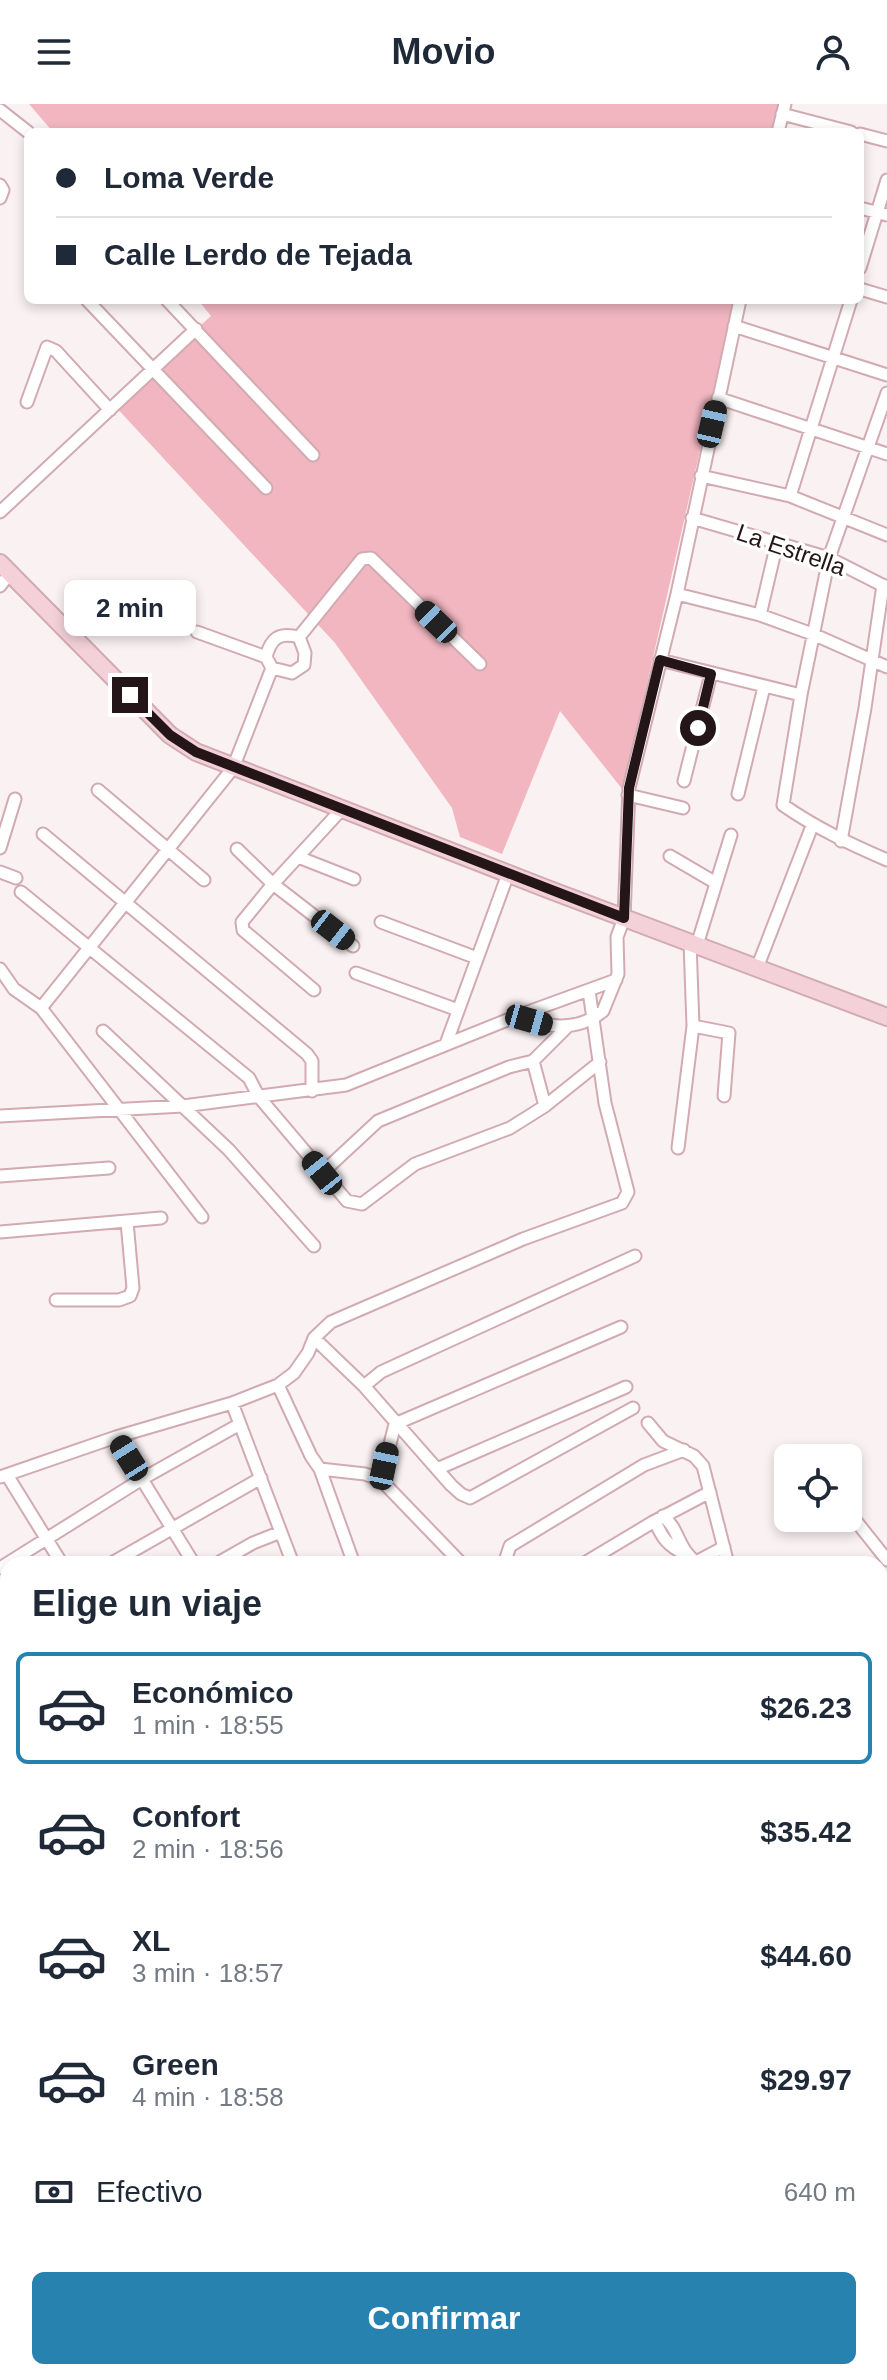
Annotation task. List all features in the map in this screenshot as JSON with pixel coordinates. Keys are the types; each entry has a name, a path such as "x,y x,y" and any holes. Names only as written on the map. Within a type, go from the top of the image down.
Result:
{"main road":[{"path":"3,574 170,735 196,752 887,1017"}],"street":[{"path":"783,109 839,128"},
{"path":"0,110 24,129"},
{"path":"864,135 887,141"},
{"path":"864,258 882,214 887,180"},
{"path":"0,185 3,190 0,198"},
{"path":"864,290 887,297"},
{"path":"91,304 266,488"},
{"path":"171,304 313,455"},
{"path":"322,1173 378,1121 509,1067 533,1061 567,1027 603,1011 616,980 617,937 624,918 628,795 677,594 739,304"},
{"path":"790,496 850,304"},
{"path":"734,326 887,375"},
{"path":"0,512 196,329"},
{"path":"27,402 47,347 56,351 110,410"},
{"path":"887,393 829,558 801,695 783,805 812,826 887,860"},
{"path":"718,398 887,454"},
{"path":"701,476 790,496 887,535"},
{"name":"La Estrella","path":"692,518 829,558 885,586"},
{"path":"760,615 777,543"},
{"path":"299,637 362,559 371,558 480,664"},
{"path":"841,841 885,586"},
{"path":"677,594 760,615 887,667"},
{"path":"197,632 266,657 272,668 292,673 304,665 305,653 299,637"},
{"path":"266,657 269,644 278,636 287,634 299,637"},
{"path":"660,660 801,695"},
{"path":"41,1008 233,768 272,668"},
{"path":"684,781 711,674"},
{"path":"738,794 764,687"},
{"path":"98,790 204,880"},
{"path":"628,795 683,808"},
{"path":"0,848 15,799"},
{"path":"314,990 243,930 242,922 341,810"},
{"path":"757,968 812,826"},
{"path":"43,834 307,1054 312,1061 312,1091"},
{"path":"678,1148 693,1026 693,944 731,835"},
{"path":"237,849 273,884 353,946"},
{"path":"670,856 716,883"},
{"path":"298,857 354,879"},
{"path":"0,872 16,878"},
{"path":"446,1044 508,874"},
{"path":"21,892 249,1078 259,1097 347,1201 362,1204 415,1164 510,1128 545,1106 600,1062"},
{"path":"381,922 477,958"},
{"path":"0,969 14,989 41,1008 202,1217"},
{"path":"356,973 458,1010"},
{"path":"0,1116 183,1106 346,1085 616,980"},
{"path":"57,1556 4,1476 116,1437 232,1403 278,1385 294,1373 314,1338 331,1322 523,1239 622,1203 628,1192 605,1103 589,991"},
{"path":"517,1016 550,1026 567,1027"},
{"path":"693,1026 729,1033 724,1096"},
{"path":"103,1031 229,1150 314,1246"},
{"path":"533,1061 545,1106"},
{"path":"0,1176 109,1168"},
{"path":"0,1232 161,1218"},
{"path":"56,1300 119,1300 130,1296 133,1288 127,1222"},
{"path":"364,1386 381,1372 635,1256"},
{"path":"395,1424 621,1327"},
{"path":"314,1338 364,1386 461,1494 470,1498 633,1408"},
{"path":"278,1385 320,1469 351,1556"},
{"path":"437,1469 626,1387"},
{"path":"232,1403 290,1556"},
{"path":"648,1423 663,1441 694,1456 703,1466 726,1556"},
{"path":"20,1556 142,1479 240,1424"},
{"path":"381,1480 395,1424"},
{"path":"116,1437 189,1556"},
{"path":"507,1556 510,1546 644,1465 684,1450"},
{"path":"320,1469 365,1474 381,1480 454,1556"},
{"path":"123,1556 261,1478"},
{"path":"596,1556 710,1492"},
{"path":"659,1518 661,1536 669,1546 685,1556"},
{"path":"862,1529 884,1556"},
{"path":"230,1556 281,1532"},
{"path":"510,1546 512,1556"},
{"path":"701,1556 724,1547"}],"shaded area":[{"path":"29,104 779,104 773,128 50,128"},
{"path":"201,304 733,304 623,790 560,711 502,854 460,837 452,808 335,643 113,404 211,316"}],"route":[{"path":"130,695 170,735 196,752 624,918 629,788 660,660 711,674 698,728"}]}
